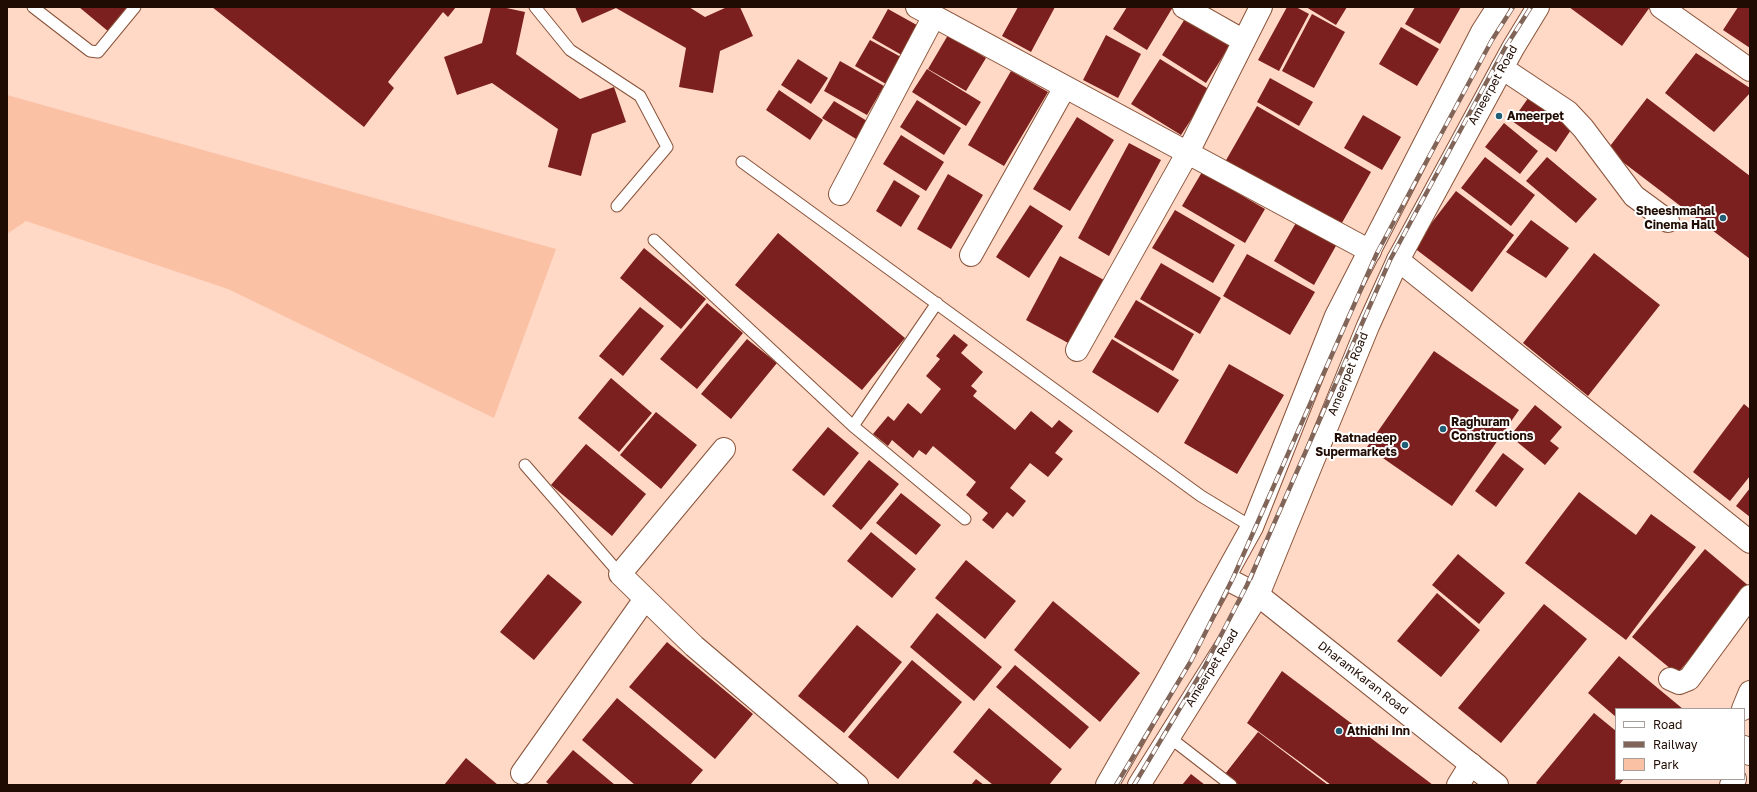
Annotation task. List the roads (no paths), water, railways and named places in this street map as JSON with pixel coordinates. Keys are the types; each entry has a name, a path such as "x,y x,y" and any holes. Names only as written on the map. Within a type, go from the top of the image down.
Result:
{"street":[{"path":"1184,7 1244,41"},
{"path":"1077,350 1188,152 1260,7"},
{"path":"1107,785 1252,527 1336,316 1478,39 1498,7"},
{"name":"Ameerpet Road","path":"1139,785 1258,595 1368,326 1398,260 1502,68 1538,7"},
{"path":"1661,7 1750,70"},
{"path":"840,194 926,12 1370,250"},
{"path":"1502,68 1568,112 1583,128 1634,196 1668,221"},
{"path":"970,255 1065,87"},
{"path":"1398,260 1750,542"},
{"path":"724,449 620,574 694,646 857,785"},
{"name":"DharamKaran Road","path":"1224,578 1258,595 1497,785"},
{"path":"1670,679 1678,683 1689,678 1750,596"},
{"path":"522,773 645,599"},
{"path":"1743,708 1750,692"},
{"path":"1458,785 1471,764"}],"lane":[{"path":"33,7 90,51 98,52 136,7"},
{"path":"535,7 570,50 640,96 667,146 617,206"},
{"path":"742,162 1201,496 1252,527"},
{"path":"654,240 853,426 965,519"},
{"path":"853,426 937,303"},
{"path":"525,465 620,574"},
{"path":"1169,737 1231,785"}],"railway":[{"path":"1116,785 1191,661 1233,578 1377,253 1492,40 1513,7"},
{"path":"1134,785 1204,668 1247,585 1390,260 1505,48 1531,7"}],"place":[{"name":"Ameerpet","path":"1499,116"},
{"name":"Sheeshmahal Cinema Hall","path":"1723,218"},
{"name":"Raghuram Constructions","path":"1443,429"},
{"name":"Ratnadeep Supermarkets","path":"1405,445"},
{"name":"Athidhi Inn","path":"1339,731"}]}
